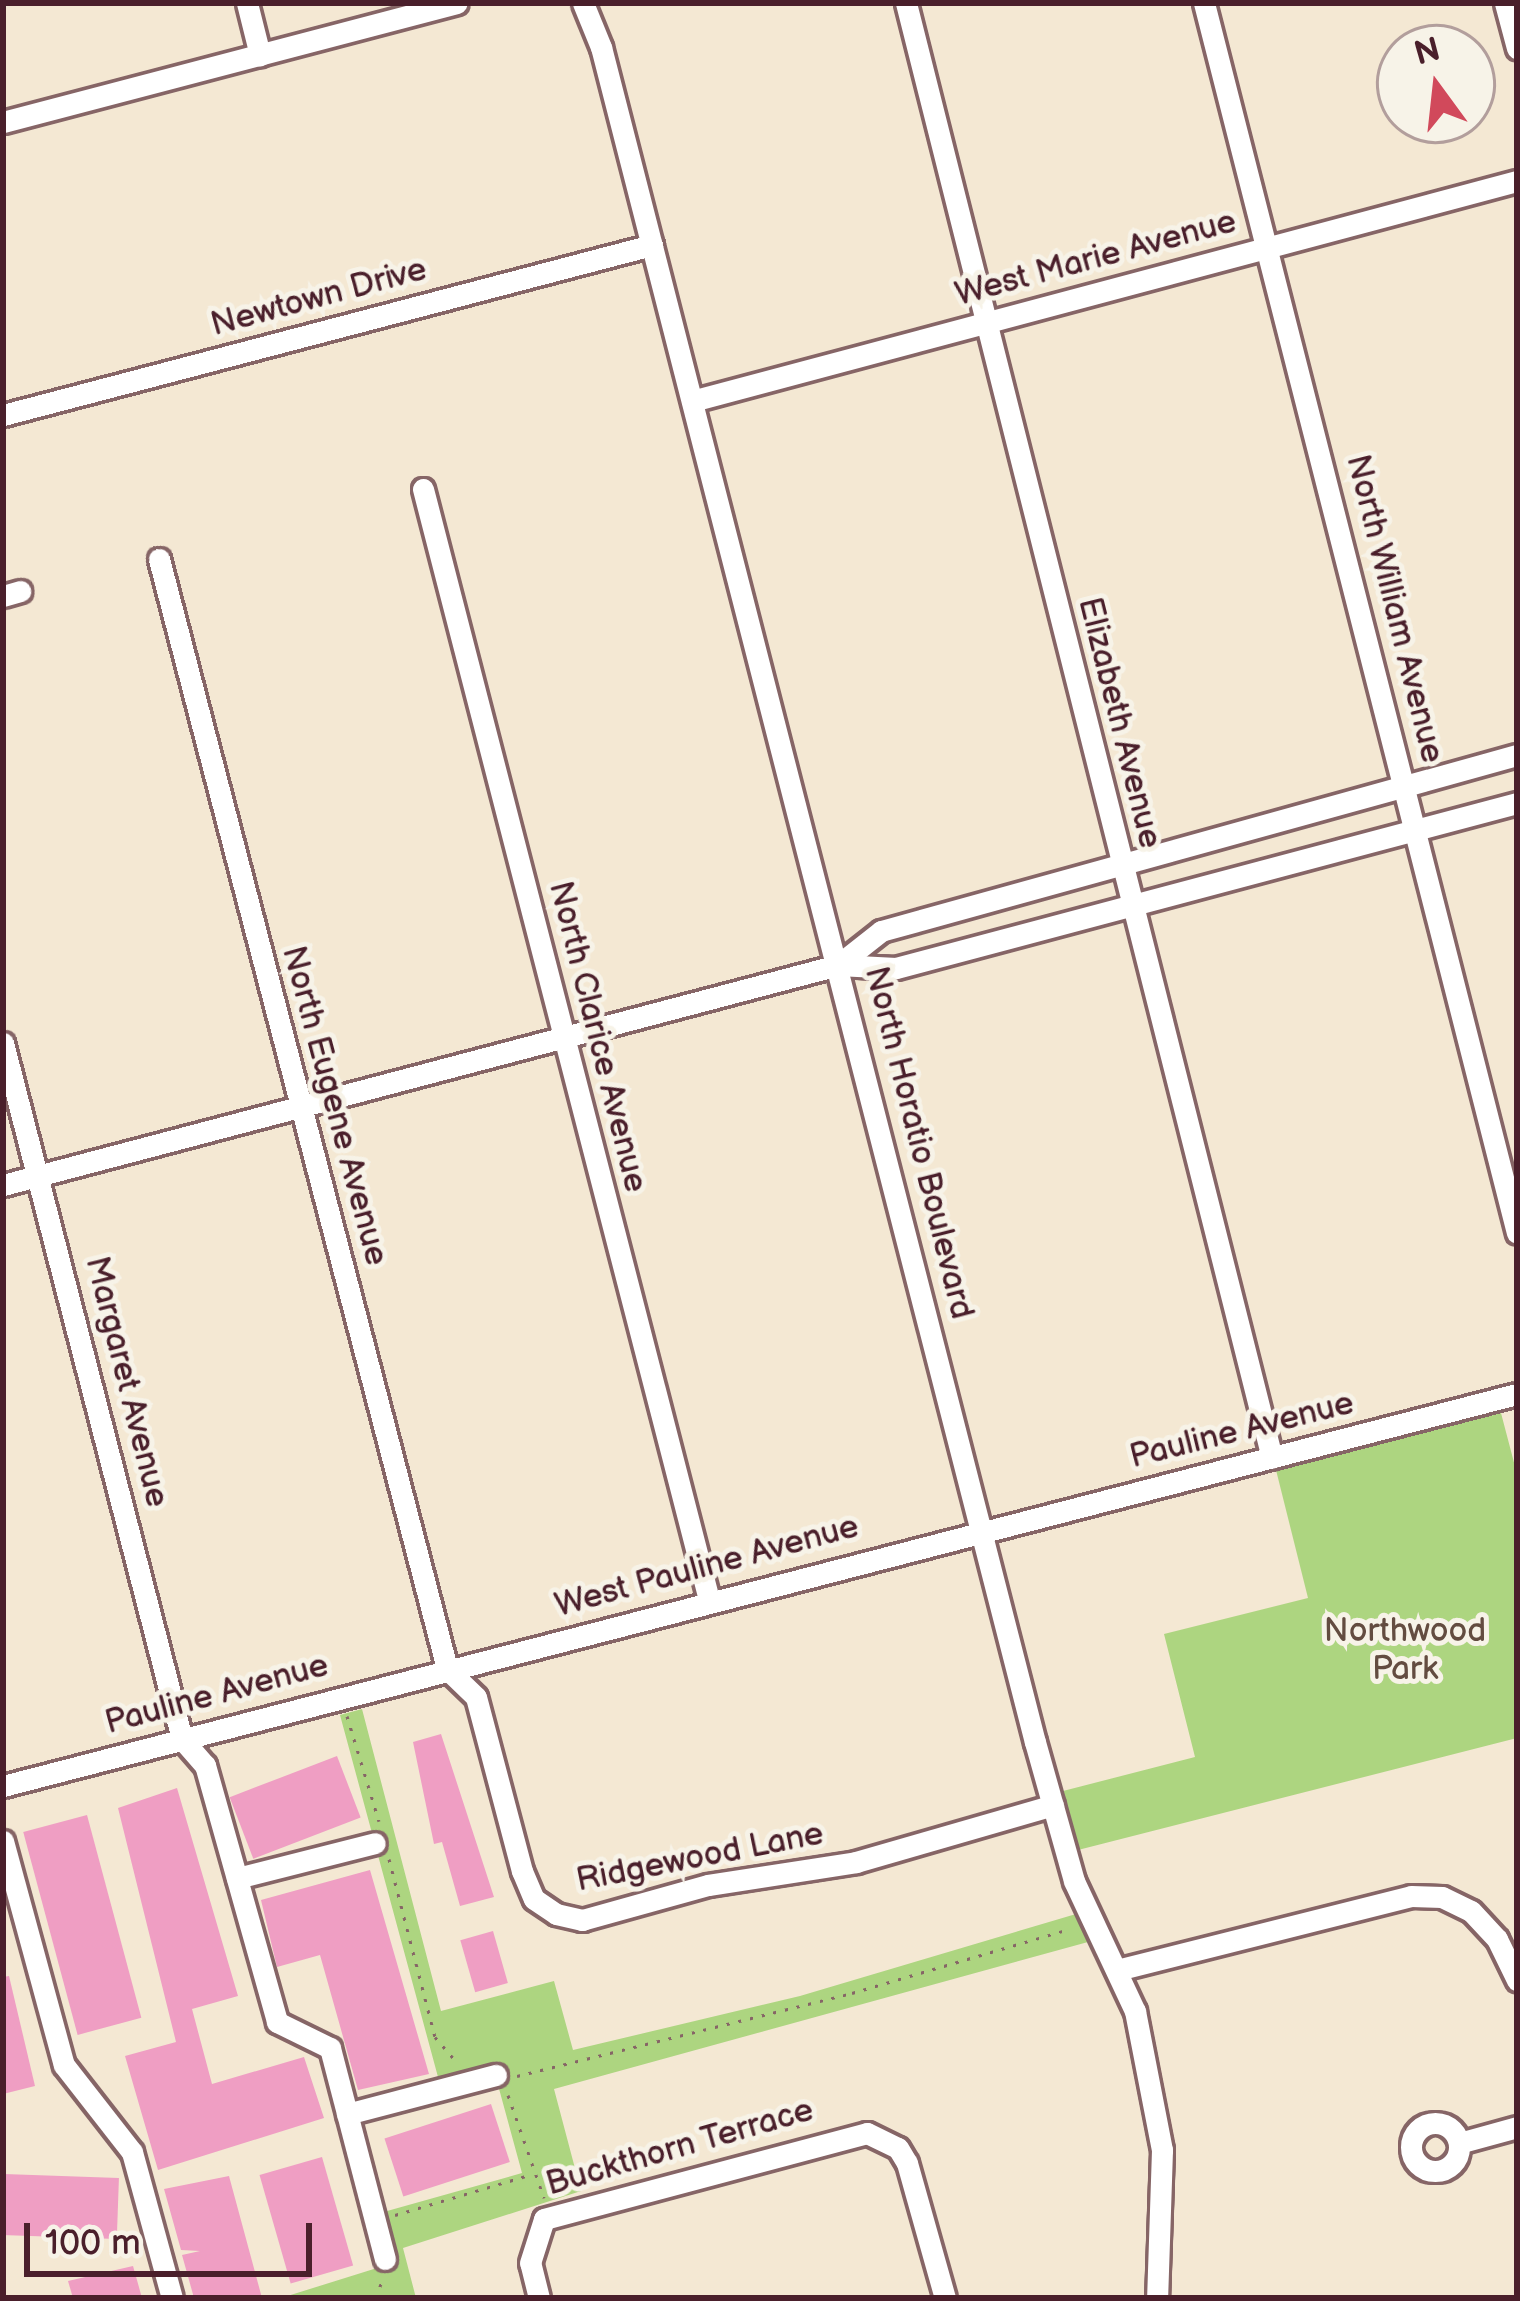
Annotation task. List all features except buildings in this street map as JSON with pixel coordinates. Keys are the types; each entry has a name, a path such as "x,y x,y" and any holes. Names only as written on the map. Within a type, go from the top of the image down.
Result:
{"street":[{"path":"248,3 260,55"},
{"path":"3,122 457,3"},
{"name":"North Horatio Boulevard","path":"583,3 652,245 1053,1805 1095,1921 1135,2011 1162,2150 1157,2298"},
{"name":"Elizabeth Avenue","path":"906,3 1272,1458"},
{"name":"North William Avenue","path":"1204,3 1517,1233"},
{"path":"1505,3 1517,49"},
{"name":"West Marie Avenue","path":"692,401 1517,181"},
{"name":"Newtown Drive","path":"3,416 652,245"},
{"name":"North Clarice Avenue","path":"423,489 709,1600"},
{"name":"North Eugene Avenue","path":"159,559 447,1669"},
{"path":"838,965 880,931 1517,755"},
{"path":"3,1186 838,965 896,968 1517,803"},
{"name":"Margaret Avenue","path":"3,1043 182,1738 206,1765 277,2022 330,2048 385,2258"},
{"name":"Pauline Avenue","path":"983,1529 1517,1394"},
{"name":"West Pauline Avenue","path":"447,1669 983,1529"},
{"name":"Pauline Avenue","path":"3,1786 447,1669"},
{"name":"Ridgewood Lane","path":"447,1669 476,1697 522,1871 534,1899 556,1914 582,1920 708,1885 856,1862 1053,1805"},
{"path":"3,1841 64,2065 132,2152 172,2298"},
{"path":"237,1878 375,1844"},
{"path":"1117,1970 1426,1896 1472,1911 1497,1939 1517,1980"},
{"path":"347,2114 498,2075"},
{"path":"1459,2143 1517,2128"},
{"name":"Buckthorn Terrace","path":"539,2298 530,2263 533,2236 553,2215 868,2133 898,2148 907,2163 945,2298"}],"path":[{"path":"342,1697 435,2037 446,2056 469,2066"},
{"path":"553,2215 531,2175 498,2075 578,2065 1095,1921"},
{"path":"375,2221 531,2175"}],"green space":[{"name":"Northwood Park","path":"1501,1413 1517,1474 1517,1738 1078,1850 1063,1791 1195,1757 1164,1634 1308,1598 1276,1470"},
{"path":"362,1709 441,2011 554,1981 573,2050 800,1996 1076,1914 1088,1942 554,2089 581,2191 403,2248 416,2298 281,2298 393,2263 380,2213 522,2173 492,2063 438,2077 340,1715"}]}
